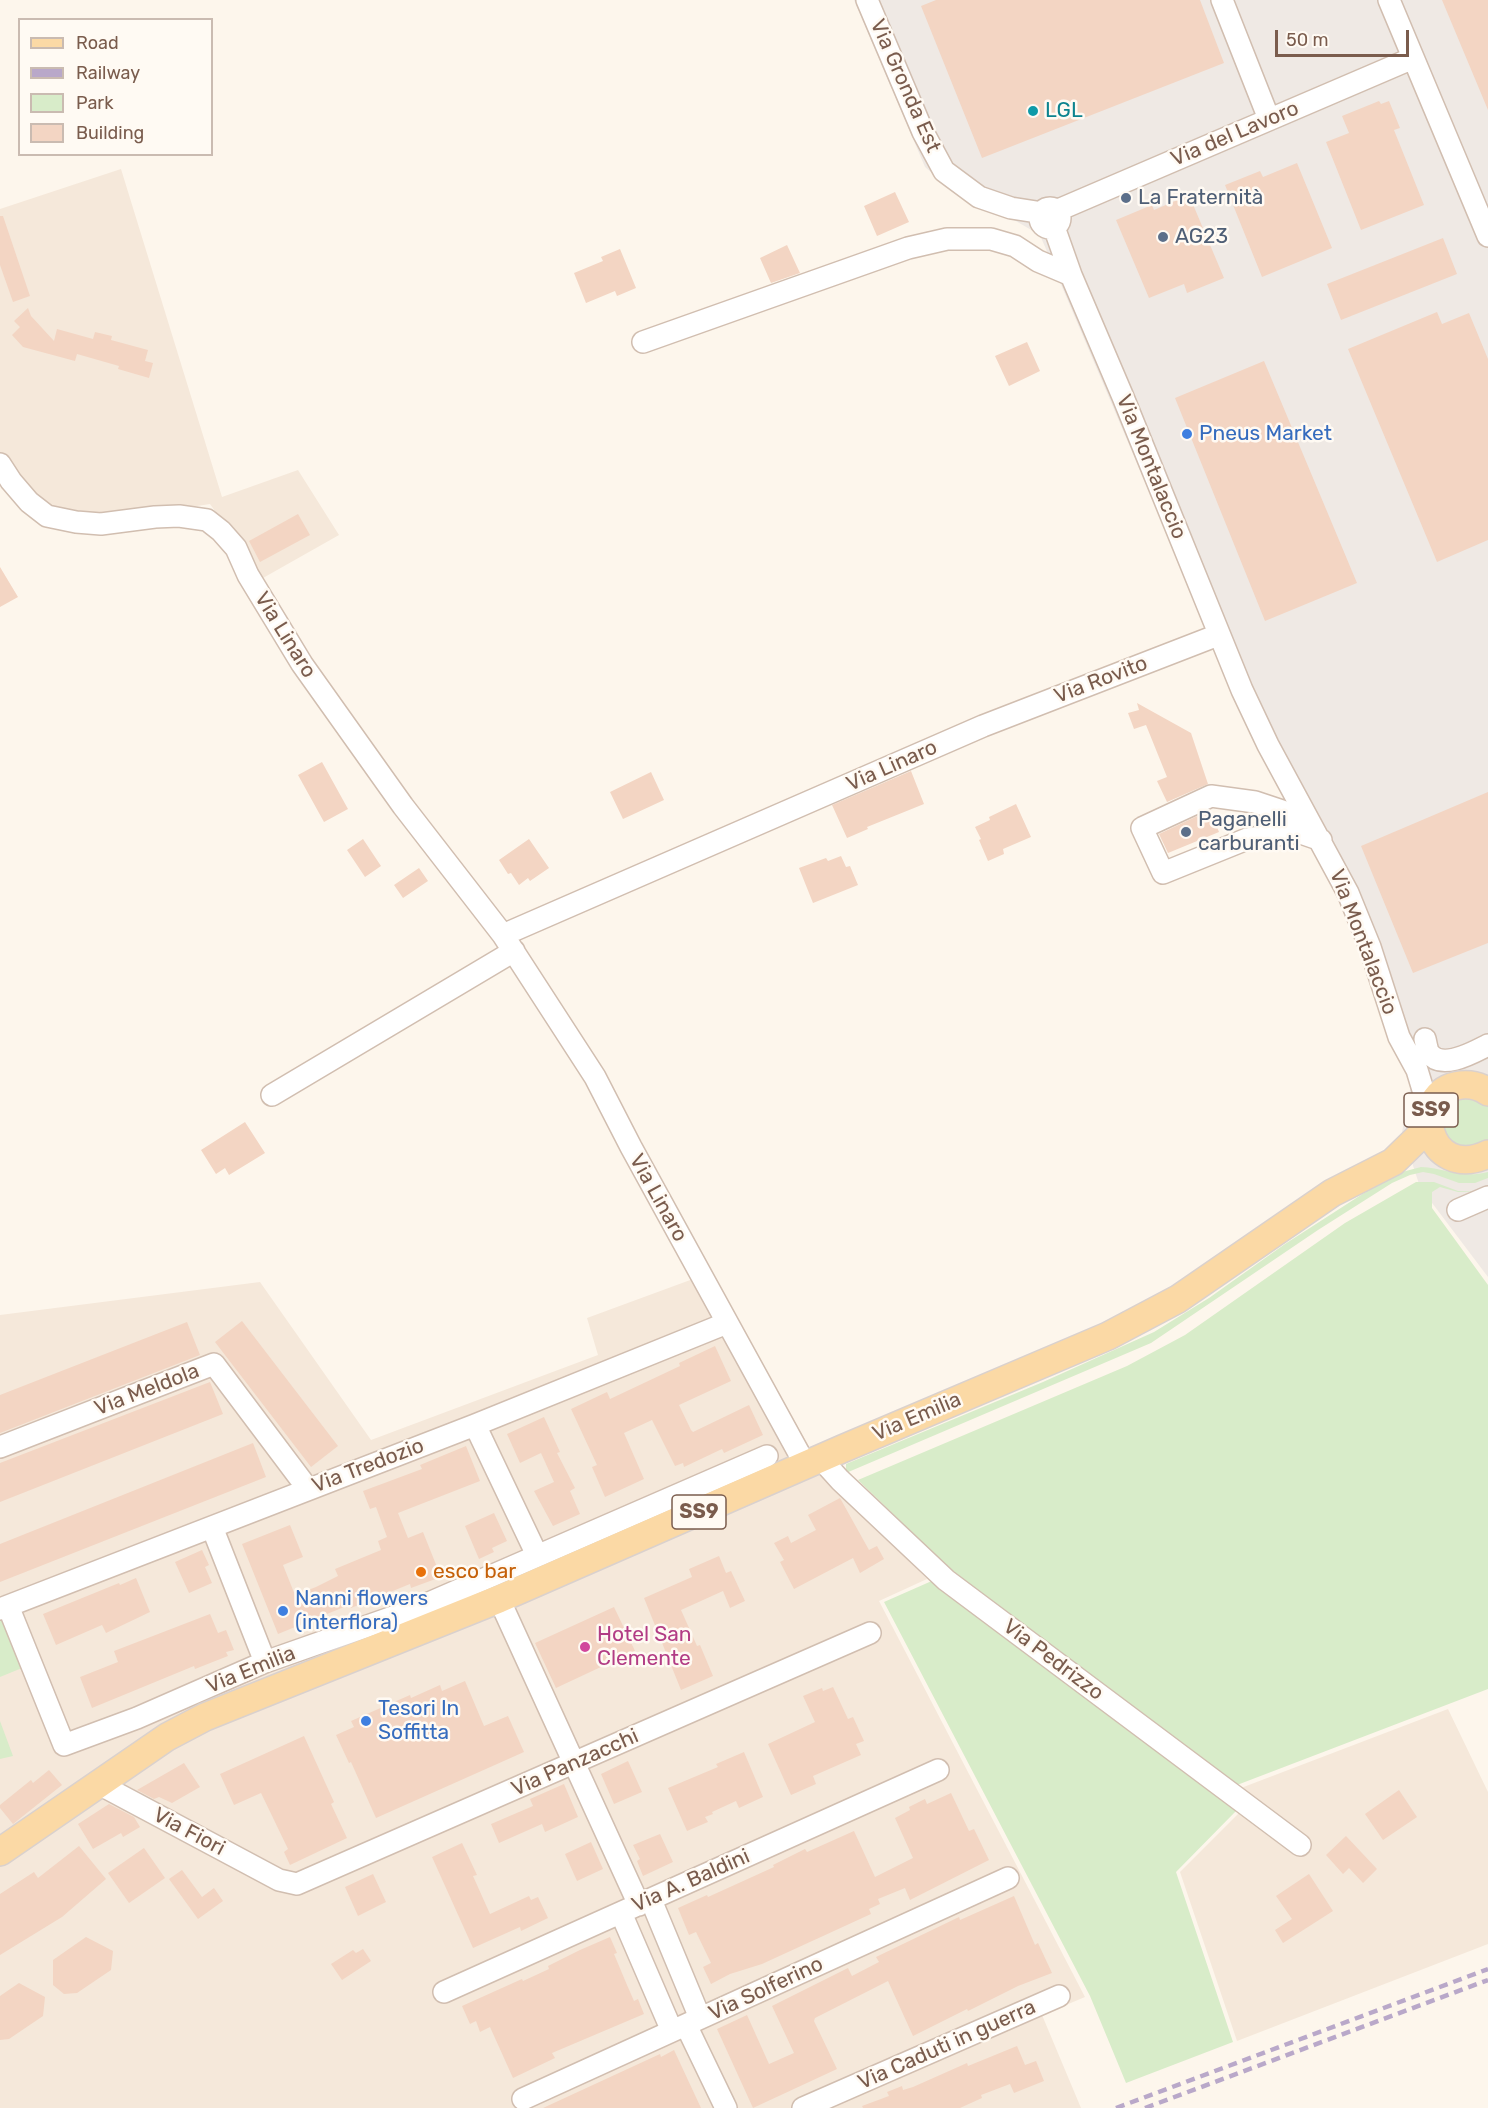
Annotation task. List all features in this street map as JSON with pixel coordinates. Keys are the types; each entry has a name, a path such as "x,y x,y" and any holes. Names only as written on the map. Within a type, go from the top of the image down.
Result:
{"main road":[{"name":"Via Emilia","path":"1393,1162 1429,1120 1435,1101 1445,1092 1456,1086 1482,1088"},
{"name":"SS9","path":"1429,1120 1436,1145 1451,1157"},
{"name":"Via Emilia","path":"0,1852 166,1737 205,1717 416,1621 499,1599 1108,1336 1178,1299 1332,1193 1393,1162 1451,1157 1464,1161 1488,1154"}],"street":[{"name":"Via Gronda Est","path":"867,0 923,132 944,171 979,197 1011,208 1051,217"},
{"path":"1222,0 1269,119"},
{"path":"1389,0 1488,236"},
{"name":"Via del Lavoro","path":"1051,217 1269,119 1413,58"},
{"path":"1051,217 1071,275"},
{"path":"643,342 908,248 946,239 968,238 999,241 1015,246 1038,261 1071,275"},
{"name":"Via Montalaccio","path":"1071,275 1123,397 1218,635 1268,745 1348,893 1370,947 1399,1037 1417,1070 1429,1120"},
{"name":"Via Linaro","path":"0,464 10,481 29,502 47,516 101,524 179,516 207,520 221,531 236,548 248,575 334,712 410,816 508,943 595,1077 631,1148 727,1323 813,1462"},
{"name":"Via Rovito","path":"983,726 1218,635"},
{"name":"Via Linaro","path":"508,943 983,726"},
{"path":"1298,832 1282,811 1255,802 1211,796 1142,828 1163,873 1246,839 1298,832 1321,840"},
{"path":"272,1095 508,943"},
{"path":"1425,1039 1429,1053 1447,1061 1462,1058 1488,1045"},
{"path":"1417,1070 1482,1088"},
{"path":"1458,1210 1488,1197"},
{"name":"Via Tredozio","path":"152,1711 64,1745 4,1607 475,1425 727,1323"},
{"name":"Via Meldola","path":"0,1447 214,1364 308,1489"},
{"path":"475,1425 537,1555"},
{"name":"Via Emilia","path":"152,1711 265,1662 416,1621 537,1555 766,1456"},
{"name":"Via Pedrizzo","path":"813,1462 840,1480 946,1580 1300,1845"},
{"path":"212,1527 265,1662"},
{"path":"499,1599 637,1906 686,2025 726,2108"},
{"name":"Via Panzacchi","path":"279,1880 297,1884 870,1633"},
{"path":"152,1711 166,1737"},
{"name":"Via A. Baldini","path":"444,1992 938,1770"},
{"name":"Via Fiori","path":"99,1784 279,1880"},
{"name":"Via Solferino","path":"523,2099 1008,1878"},
{"path":"637,1906 686,2025"},
{"name":"Via Caduti in guerra","path":"803,2108 1059,1996"}],"shaded area":[{"path":"854,0 1488,0 1488,1277 1420,1187 1402,1132 1411,1084 1333,873 1251,732 1040,235 995,209 948,187 925,167"},
{"path":"121,169 222,497 298,470 339,535 263,578 210,504 126,517 97,519 41,506 6,465 0,452 0,209"},
{"path":"712,1272 827,1479 927,1579 879,1601 1085,1997 1042,2015 1081,2108 0,2108 0,1315 260,1282 371,1440 598,1355 587,1318"},
{"path":"1448,1709 1488,1792 1488,1944 1237,2041 1180,1872 1239,1813 1241,1788"}],"green space":[{"path":"1462,1096 1488,1102 1488,1142 1468,1149 1452,1142 1442,1128 1447,1110"},
{"path":"1421,1167 1462,1174 1488,1172 1488,1178 1475,1183 1459,1183 1423,1172 1392,1183 1151,1343 846,1473 846,1464 1043,1382 1154,1332 1209,1298 1285,1244 1378,1184 1402,1172"},
{"path":"1416,1182 1434,1182 1458,1191 1483,1192 1458,1192 1440,1187 1432,1192 1432,1208 1488,1285 1488,1689 1237,1785 955,1574 858,1480 1127,1366 1185,1335 1345,1223"},
{"path":"934,1580 1236,1804 1236,1811 1176,1872 1233,2042 1126,2083 1090,1996 884,1602"},
{"path":"2,1620 22,1668 0,1677 0,1621"},
{"path":"0,1721 13,1756 0,1759"}],"building":[{"name":"LGL","path":"936,0 1200,0 1224,63 982,158 921,6"},
{"path":"1442,0 1488,0 1488,110"},
{"path":"1379,101 1381,104 1389,101 1400,128 1394,130 1424,205 1361,230 1326,142 1349,133 1342,116"},
{"path":"1297,163 1332,248 1262,277 1225,185 1260,171 1263,177"},
{"path":"895,192 909,222 877,236 864,206"},
{"path":"1189,195 1224,278 1187,293 1184,284 1149,298 1116,220 1152,205 1154,210"},
{"path":"0,216 3,216 30,296 13,302 0,265"},
{"path":"1443,238 1457,274 1341,320 1327,284"},
{"path":"787,245 800,273 771,283 760,258"},
{"path":"620,249 636,288 617,296 615,291 586,303 574,273 603,261 601,257"},
{"path":"28,308 31,316 54,341 57,329 93,339 95,332 112,336 111,340 148,350 145,361 153,363 149,378 118,369 119,366 77,354 75,361 23,347 12,335 20,327 14,321"},
{"path":"1437,312 1442,324 1469,313 1488,359 1488,540 1437,562 1348,349"},
{"path":"1027,342 1040,371 1009,386 995,356"},
{"path":"1264,361 1357,583 1265,621 1175,398"},
{"path":"298,514 310,535 260,562 249,541"},
{"path":"0,567 18,597 0,607"},
{"path":"1137,703 1191,733 1208,784 1167,802 1157,781 1167,777 1146,725 1134,729 1128,713 1139,710"},
{"path":"322,762 348,809 324,822 298,775"},
{"path":"911,771 924,804 867,827 868,829 847,838 832,805"},
{"path":"651,772 664,800 623,819 610,792"},
{"path":"1488,792 1488,943 1413,973 1361,846"},
{"path":"1016,804 1031,837 1003,849 1004,854 988,861 975,827 990,820 989,817"},
{"path":"1210,810 1219,832 1168,853 1159,834"},
{"path":"363,839 381,866 365,877 347,850"},
{"path":"529,839 549,868 530,881 528,878 519,885 499,860"},
{"path":"841,856 846,867 850,866 858,885 813,903 799,868 826,858 828,861"},
{"path":"419,868 428,881 403,898 394,885"},
{"path":"245,1122 265,1153 229,1175 225,1168 216,1174 201,1150"},
{"path":"242,1321 338,1446 311,1467 215,1342"},
{"path":"187,1322 200,1355 0,1433 0,1395"},
{"path":"715,1346 731,1381 679,1405 691,1430 693,1432 749,1405 763,1435 724,1453 722,1449 684,1467 683,1463 675,1466 652,1420 624,1433 644,1479 605,1497 592,1467 597,1465 571,1409 607,1392 610,1399 680,1366 679,1363"},
{"path":"210,1382 223,1414 0,1502 0,1463"},
{"path":"544,1417 560,1452 557,1453 575,1488 570,1491 580,1514 553,1526 534,1491 554,1482 541,1453 520,1463 507,1434"},
{"path":"253,1443 266,1477 0,1582 0,1544"},
{"path":"466,1446 480,1481 398,1513 408,1538 423,1532 441,1577 411,1588 410,1584 351,1608 349,1605 278,1634 242,1544 290,1525 303,1557 283,1565 295,1595 316,1587 338,1576 335,1569 381,1550 378,1541 387,1537 376,1507 370,1509 363,1491 422,1469 420,1465"},
{"path":"840,1498 869,1550 877,1546 884,1559 860,1573 853,1558 794,1589 780,1562 784,1560 774,1543 788,1536 791,1543 816,1530 808,1515"},
{"path":"494,1513 507,1541 492,1548 494,1552 479,1559 465,1526"},
{"path":"202,1550 209,1565 205,1567 212,1583 189,1593 175,1562"},
{"path":"719,1556 726,1573 731,1571 745,1601 730,1608 723,1591 681,1610 697,1646 700,1645 713,1676 681,1690 644,1598 692,1577 689,1569"},
{"path":"136,1578 150,1612 106,1633 102,1625 56,1645 43,1614"},
{"name":"Hotel San Clemente","path":"614,1607 635,1651 556,1688 535,1643"},
{"path":"210,1614 218,1633 226,1630 234,1650 226,1652 228,1656 195,1669 194,1666 92,1708 80,1677 118,1662 114,1651"},
{"path":"465,1681 484,1726 508,1716 524,1752 376,1818 336,1735 354,1727 351,1721 410,1695 411,1698 440,1685 442,1691"},
{"path":"833,1687 848,1719 853,1717 864,1741 856,1744 861,1755 813,1776 816,1784 791,1795 768,1744 815,1722 803,1696 822,1688 823,1691"},
{"path":"304,1736 334,1802 331,1804 347,1838 290,1865 284,1852 288,1849 261,1793 234,1805 220,1774"},
{"path":"744,1752 763,1797 739,1808 736,1801 705,1817 708,1822 687,1831 668,1788 718,1767 716,1764"},
{"path":"628,1761 642,1792 614,1804 601,1774"},
{"path":"184,1763 200,1787 172,1803 159,1797 154,1799 137,1790"},
{"path":"49,1770 62,1785 13,1824 0,1805 31,1780 33,1783"},
{"path":"564,1784 578,1817 545,1832 542,1824 499,1843 491,1824 533,1806 530,1799"},
{"path":"1399,1790 1417,1817 1383,1840 1365,1814"},
{"path":"951,1793 969,1831 974,1829 989,1860 910,1900 905,1888 878,1899 880,1904 869,1909 871,1914 762,1964 730,1974 711,1984 703,1967 711,1963 696,1932 689,1935 678,1908 774,1867 773,1865 805,1849 807,1852 854,1831 875,1877 913,1858 895,1818 910,1810 909,1807 925,1799 927,1804"},
{"path":"109,1804 134,1817 140,1827 123,1837 121,1833 93,1849 78,1824"},
{"path":"660,1834 673,1862 643,1876 637,1861 640,1859 633,1845"},
{"path":"1346,1836 1377,1869 1363,1883 1349,1868 1343,1874 1326,1855"},
{"path":"591,1842 603,1869 577,1881 565,1854"},
{"path":"462,1843 477,1875 473,1876 490,1914 529,1896 531,1900 538,1897 548,1918 521,1931 520,1927 473,1948 432,1857"},
{"path":"79,1846 106,1879 62,1917 0,1955 0,1894 34,1872 38,1878"},
{"path":"144,1848 165,1878 129,1903 108,1873"},
{"path":"182,1870 202,1897 214,1888 223,1901 198,1919 169,1879"},
{"path":"373,1874 386,1902 358,1916 345,1887"},
{"path":"1309,1874 1333,1911 1283,1943 1275,1930 1292,1919 1276,1896"},
{"path":"1014,1896 1035,1945 1038,1943 1052,1973 1018,1986 968,2011 967,2009 913,2036 888,1981 815,2018 814,2021 837,2069 753,2108 717,2029 747,2015 769,2064 794,2053 772,2006 848,1968 852,1976 879,1962 876,1957 959,1917 960,1920"},
{"path":"86,1937 113,1951 111,1970 77,1993 64,1994 53,1985 53,1960"},
{"path":"610,1937 617,1953 614,1954 634,2001 638,1999 644,2014 552,2053 555,2058 513,2078 490,2027 480,2032 476,2021 470,2024 462,2006 549,1969 548,1966"},
{"path":"363,1949 371,1961 342,1980 331,1964 353,1950 356,1953"},
{"path":"19,1983 45,1997 43,2016 9,2039 0,2040 0,1996"},
{"path":"1017,2046 1025,2065 1036,2061 1044,2081 1014,2093 1010,2084 981,2095 982,2098 960,2108 863,2108 862,2106 889,2096 887,2092 902,2086 903,2090 913,2087 967,2063 968,2066"},
{"path":"674,2050 701,2108 543,2108 660,2054 661,2057"}],"railway":[{"path":"1116,2108 1488,1969"},
{"path":"1145,2108 1488,1980"}],"place":[{"name":"LGL","path":"1033,111"},
{"name":"La Fraternità","path":"1126,198"},
{"name":"AG23","path":"1163,237"},
{"name":"Pneus Market","path":"1187,434"},
{"name":"Paganelli carburanti","path":"1186,832"},
{"name":"esco bar","path":"421,1572"},
{"name":"Nanni flowers (interflora)","path":"283,1611"},
{"name":"Hotel San Clemente","path":"585,1647"},
{"name":"Tesori In Soffitta","path":"366,1721"}]}
